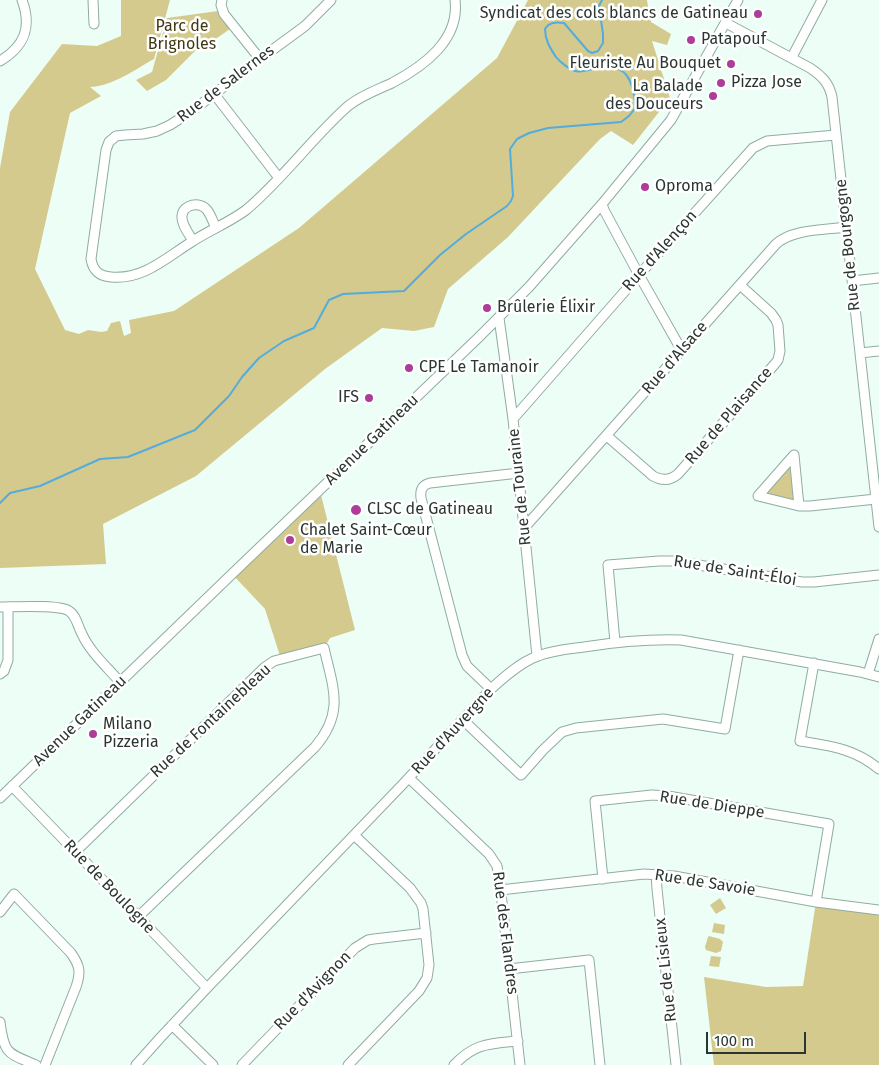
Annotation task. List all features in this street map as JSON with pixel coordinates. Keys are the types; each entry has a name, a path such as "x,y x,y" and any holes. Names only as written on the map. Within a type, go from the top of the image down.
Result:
{"street":[{"path":"0,60 19,46 25,32 27,24 22,0"},
{"path":"93,0 94,24"},
{"path":"222,0 221,5 224,14 260,59"},
{"name":"Rue de Salernes","path":"331,0 305,26 187,115 163,129 151,133 120,135 109,142 106,150 91,259 95,271 102,276 113,278 141,273 156,266 193,241 244,211 279,178 343,110 354,102 402,78 430,58 450,34 455,19 455,0"},
{"name":"Avenue Gatineau","path":"0,798 529,288 602,204 671,120 738,0"},
{"path":"792,57 822,0"},
{"name":"Rue de Bourgogne","path":"726,23 792,57 818,73 827,83 832,97 879,527"},
{"path":"214,95 279,178"},
{"name":"Rue d'Alençon","path":"513,419 753,148 767,141 836,135"},
{"path":"602,204 639,275 682,350"},
{"path":"193,241 182,216 186,208 195,205 204,207 216,228"},
{"name":"Rue d'Alsace","path":"525,527 782,239 792,234 846,227"},
{"path":"852,281 879,278"},
{"name":"Rue de Plaisance","path":"607,436 658,479 670,480 678,474 780,356 778,325 774,316 740,285"},
{"name":"Rue de Touraine","path":"499,318 513,419 537,656"},
{"path":"860,352 879,350"},
{"path":"868,424 878,423"},
{"path":"799,506 794,455 758,496 799,506 876,499"},
{"path":"492,690 471,671 462,655 420,494 423,486 430,483 518,473"},
{"name":"Rue de Saint-Éloi","path":"615,642 608,565 674,561 802,582 879,575"},
{"path":"0,674 4,671 8,660 4,607 56,607 70,612 89,647 120,682"},
{"path":"868,674 879,639"},
{"name":"Rue d'Auvergne","path":"136,1065 501,680 516,668 537,656 556,651 615,642 671,640 814,663 879,678"},
{"name":"Rue de Fontainebleau","path":"75,852 265,667 279,660 324,648 334,696 332,720 326,733 314,747 138,917"},
{"path":"463,720 521,775 562,732 576,728 663,718 725,728 739,650"},
{"path":"814,663 800,741 836,747 857,754 879,769"},
{"name":"Rue des Flandres","path":"409,778 494,860 498,873 520,1065"},
{"name":"Rue de Boulogne","path":"12,786 207,988"},
{"name":"Rue de Dieppe","path":"603,879 595,801 652,795 668,796 829,824 816,902"},
{"path":"348,1065 424,984 429,965 423,909 418,898 410,888 354,835"},
{"name":"Rue de Savoie","path":"500,890 656,874 816,902 879,910"},
{"name":"Rue de Lisieux","path":"656,874 676,1065"},
{"path":"0,912 14,894 71,953 80,970 76,987 44,1065"},
{"name":"Rue d'Avignon","path":"242,1065 355,948 368,940 426,933"},
{"path":"510,968 588,960 600,1065"},
{"path":"0,1022 2,1041 7,1050 36,1065"},
{"path":"172,1025 213,1065"},
{"path":"454,1065 465,1054 478,1047 494,1043 518,1041"}],"green space":[{"path":"121,0 170,0 154,59 115,81 90,87 101,96 70,113 35,269 65,330 79,334 88,330 107,331 111,323 120,321 124,336 131,333 129,320 174,311 299,228 497,58 528,0 647,0 651,22 671,34 667,45 652,41 670,98 633,145 611,131 600,139 508,237 448,289 434,327 414,331 382,328 325,369 196,476 103,524 106,564 0,568 0,168 10,112 62,44 97,46 121,36"},
{"name":"Parc de Brignoles","path":"218,11 230,29 214,40 201,45 166,80 147,91 136,80 152,72 167,18"},
{"path":"794,455 799,506 758,496"},
{"path":"320,491 355,630 330,638 324,648 281,659 265,609 232,574"},
{"path":"720,898 726,908 716,914 710,905"},
{"path":"816,902 879,910 879,1065 714,1065 704,977 766,987 803,986"},
{"path":"714,923 725,925 724,934 712,932"},
{"path":"709,936 720,939 723,942 721,951 716,953 706,950 705,947"},
{"path":"711,956 721,957 719,967 709,966"}],"waterway":[{"path":"0,503 10,493 40,486 100,459 128,457 195,430 229,396 242,377 259,358 284,341 314,328 329,300 343,294 404,291 440,255 466,234 507,206 513,196 510,149 517,139 529,133 548,128 621,122 629,116 636,107 635,98 631,82 622,71 607,67 581,72 575,71 556,57 546,37 545,29 549,25 564,23 588,51 592,53 598,51 603,43 599,6 602,0"}],"place":[{"name":"Syndicat des cols blancs de Gatineau","path":"758,14"},
{"name":"Patapouf","path":"691,40"},
{"name":"Fleuriste Au Bouquet","path":"731,64"},
{"name":"Pizza Jose","path":"721,83"},
{"name":"La Balade des Douceurs","path":"713,96"},
{"name":"Oproma","path":"645,187"},
{"name":"Brûlerie Élixir","path":"487,308"},
{"name":"CPE Le Tamanoir","path":"409,368"},
{"name":"IFS","path":"369,398"},
{"name":"CLSC de Gatineau","path":"356,510"},
{"name":"Chalet Saint-Cœur de Marie","path":"290,540"},
{"name":"Milano Pizzeria","path":"93,734"}]}
